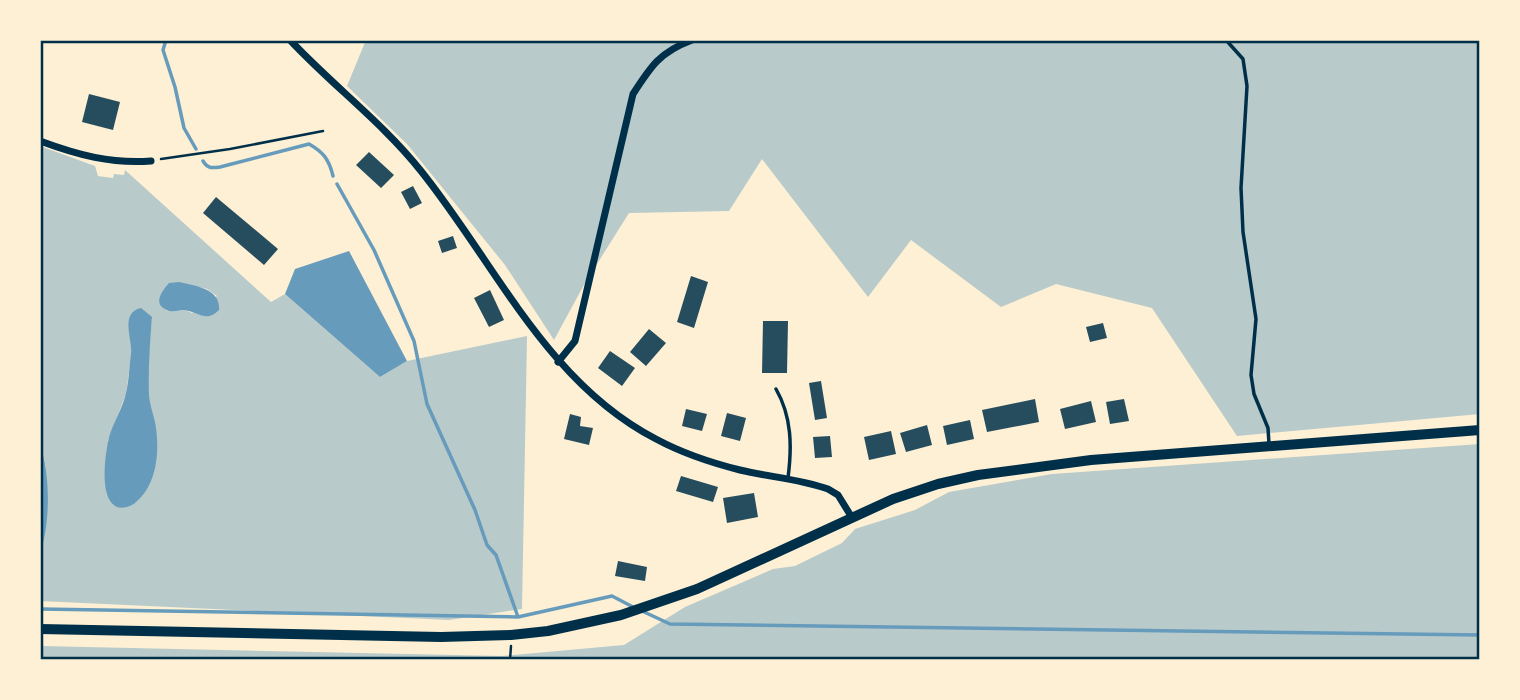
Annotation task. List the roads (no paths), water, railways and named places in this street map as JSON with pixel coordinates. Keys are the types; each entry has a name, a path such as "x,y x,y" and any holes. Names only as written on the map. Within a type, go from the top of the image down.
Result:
{"main road":[{"path":"40,629 428,637 497,636 548,631 621,615 696,589 851,516 927,488 978,475 1091,460 1480,430"}],"street":[{"path":"290,40 421,170 558,362 587,391 613,412 656,439 686,453 739,470 828,489 838,495 851,516"},
{"path":"558,362 575,341 632,94 665,52 692,40"},
{"path":"40,141 97,159 127,163 151,161"}],"lane":[{"path":"1226,40 1243,59 1247,86 1242,166 1243,232 1256,319 1251,375 1254,394 1268,428 1269,447"},
{"path":"776,389 789,421 791,453 788,480"}],"water":[{"path":"349,251 407,361 380,377 285,294 295,269"},
{"path":"180,282 212,293 219,303 219,310 206,316 184,310 171,311 162,307 160,297 169,283"},
{"path":"141,308 152,317 149,396 157,432 156,465 149,486 143,494 132,505 119,508 111,503 105,487 106,457 109,436 127,386 131,354 128,328 130,315"},
{"path":"40,442 46,469 48,498 44,541 40,554"}],"waterway":[{"path":"166,40 163,50 184,128 196,149"},
{"path":"203,161 210,167 220,167 309,144 325,157 333,176"},
{"path":"337,184 374,250 414,341 427,404 475,510 487,545 496,555 518,617"},
{"path":"40,609 518,617 612,596 635,608"},
{"path":"642,611 670,624 1480,635"}]}
